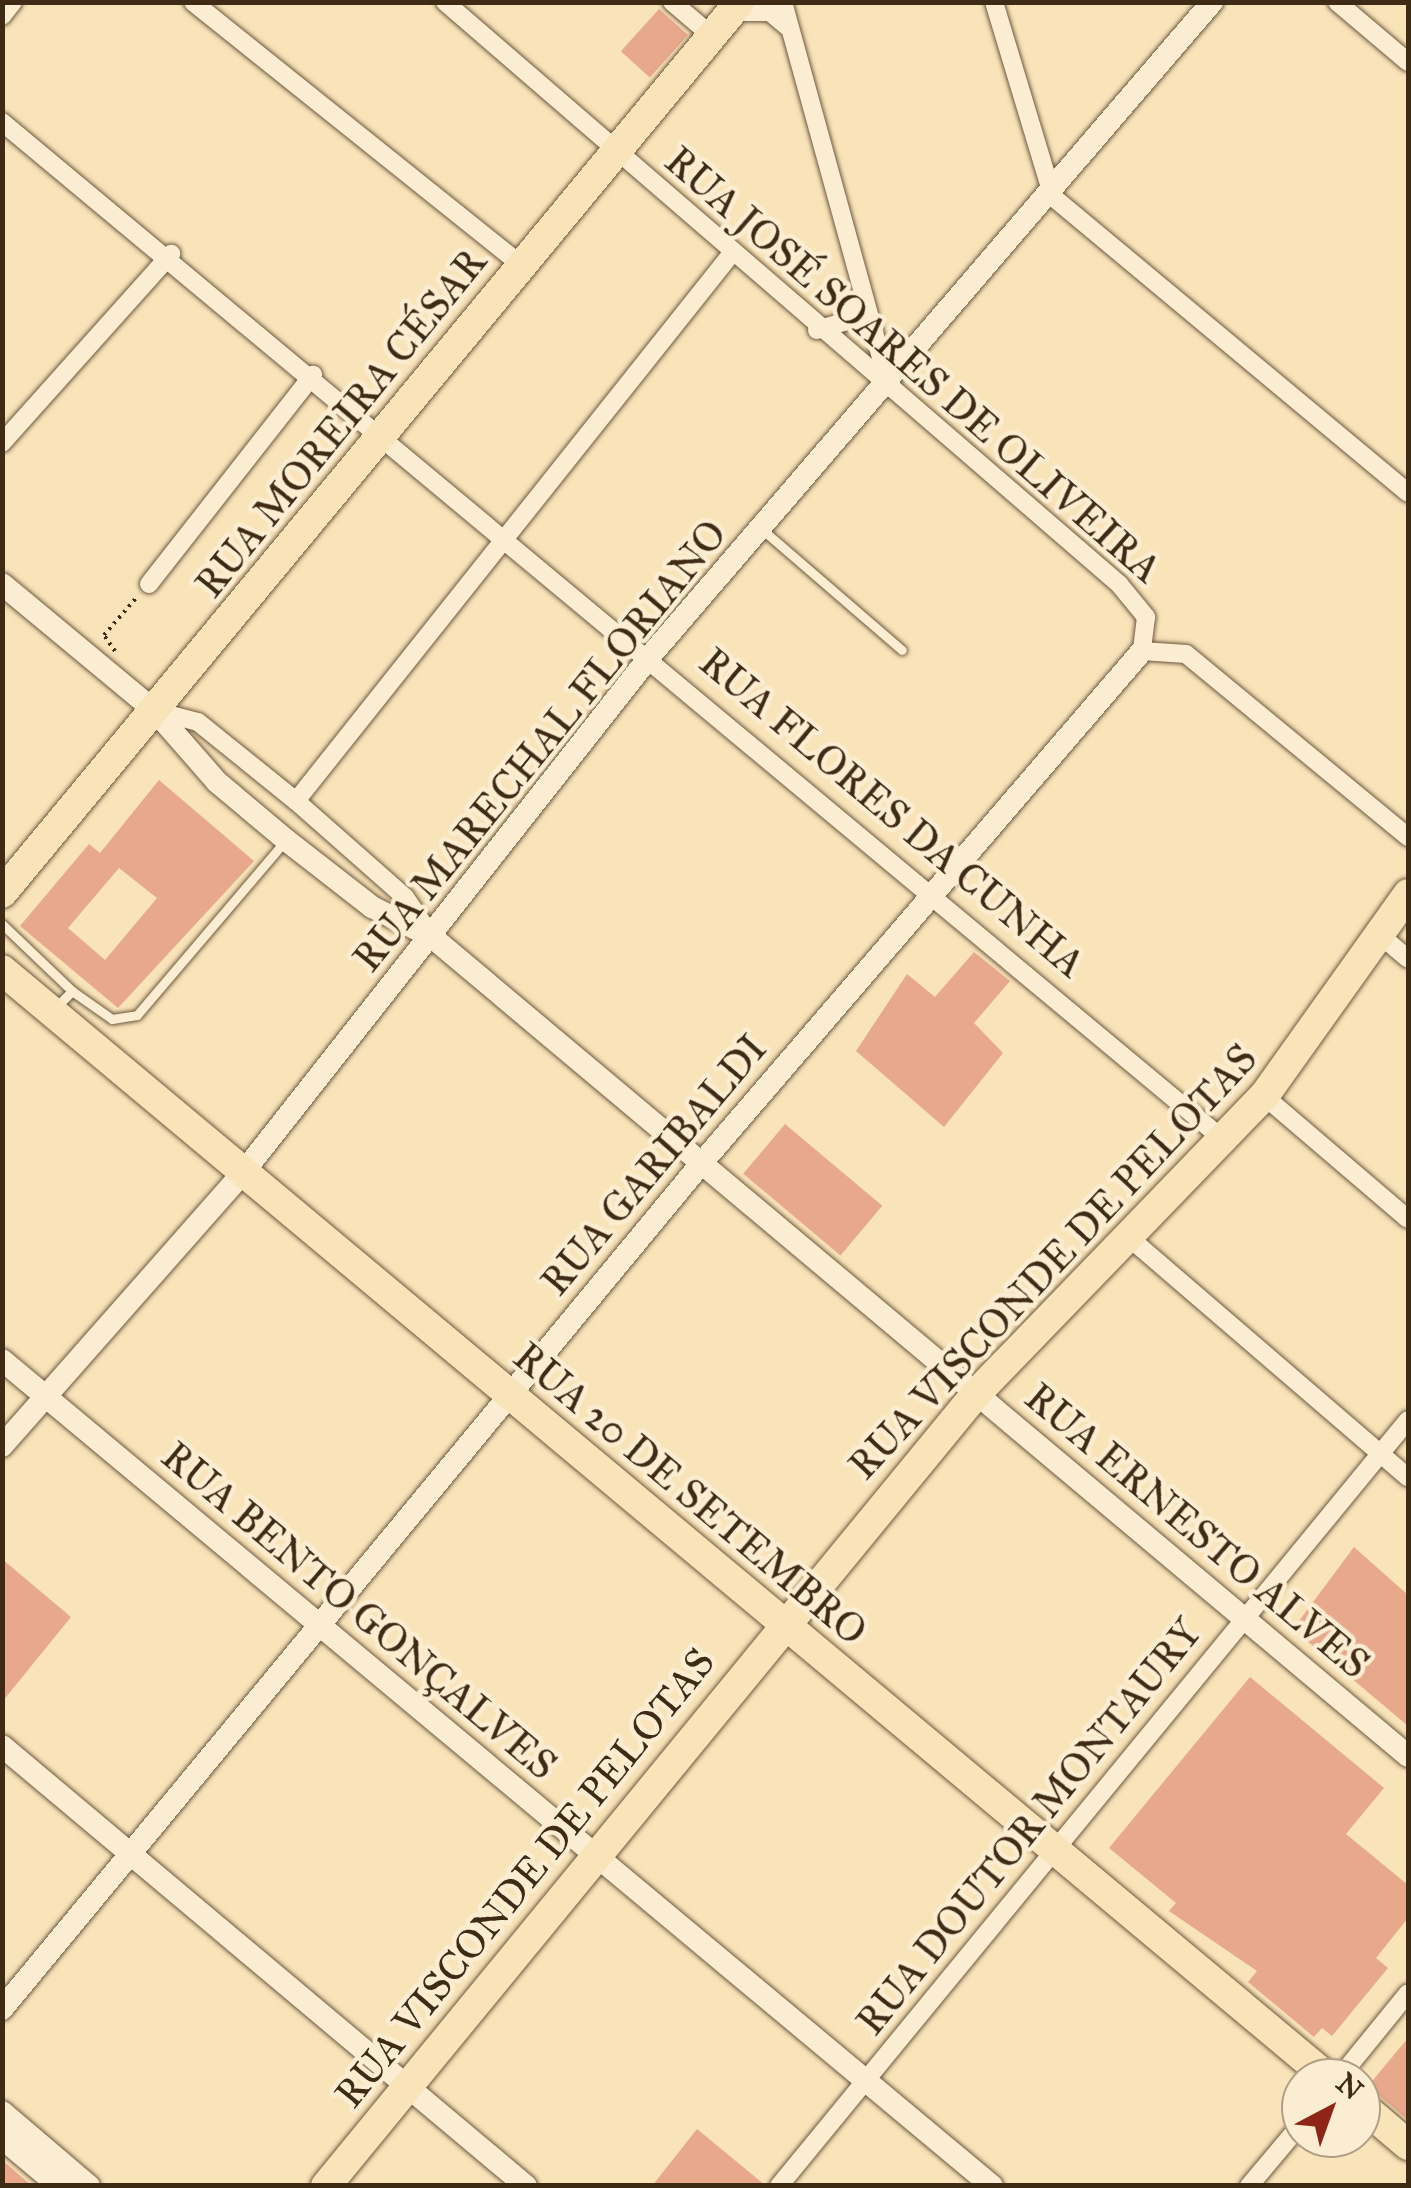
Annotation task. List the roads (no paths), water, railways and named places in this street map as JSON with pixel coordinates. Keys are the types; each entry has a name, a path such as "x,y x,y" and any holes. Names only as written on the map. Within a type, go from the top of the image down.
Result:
{"main road":[{"name":"RUA MOREIRA CÉSAR","path":"2,893 736,7"},
{"name":"RUA VISCONDE DE PELOTAS","path":"326,2186 597,1859 783,1624 975,1395 1132,1240 1264,1096 1408,894"},
{"name":"RUA 20 DE SETEMBRO","path":"2,970 62,1001 242,1174 1304,2058"},
{"path":"1381,2122 1408,2145"}],"street":[{"path":"2,16 13,2"},
{"path":"193,2 522,266"},
{"name":"RUA JOSÉ SOARES DE OLIVEIRA","path":"446,2 817,330 1137,602 1146,616 1142,651 1186,654 1408,837"},
{"path":"672,2 712,36"},
{"path":"784,2 858,302 889,388"},
{"path":"994,2 1053,197 1408,493"},
{"name":"RUA MARECHAL FLORIANO","path":"2,1446 242,1174 651,655 889,388 1053,197 1212,2"},
{"path":"1337,2 1408,62"},
{"path":"736,7 770,12 788,28"},
{"name":"RUA FLORES DA CUNHA","path":"2,122 171,254 505,532 1225,1141"},
{"path":"296,801 505,532 732,253"},
{"path":"2,443 171,254"},
{"path":"817,330 844,322 858,302"},
{"path":"149,584 312,375"},
{"name":"RUA ERNESTO ALVES","path":"2,584 154,711 217,782 286,840 372,907 432,937 1408,1756"},
{"name":"RUA GARIBALDI","path":"2,2009 322,1629 700,1165 1142,651"},
{"name":"RUA ERNESTO ALVES","path":"154,711 198,722 296,801 404,897 432,937"},
{"path":"1381,936 1408,959"},
{"path":"1264,1096 1408,1219"},
{"path":"1132,1240 1408,1477"},
{"name":"RUA BENTO GONÇALVES","path":"2,1360 992,2186"},
{"name":"RUA DOUTOR MONTAURY","path":"779,2186 1408,1420"},
{"path":"2,1746 526,2186"},
{"path":"1355,2058 1408,1994"},
{"path":"2,2112 88,2185"},
{"path":"2,2138 59,2186"},
{"path":"1249,2186 1281,2148"}],"lane":[{"path":"764,531 902,650"},
{"path":"2,924 62,1001 112,1019 138,1015 286,840"}]}
